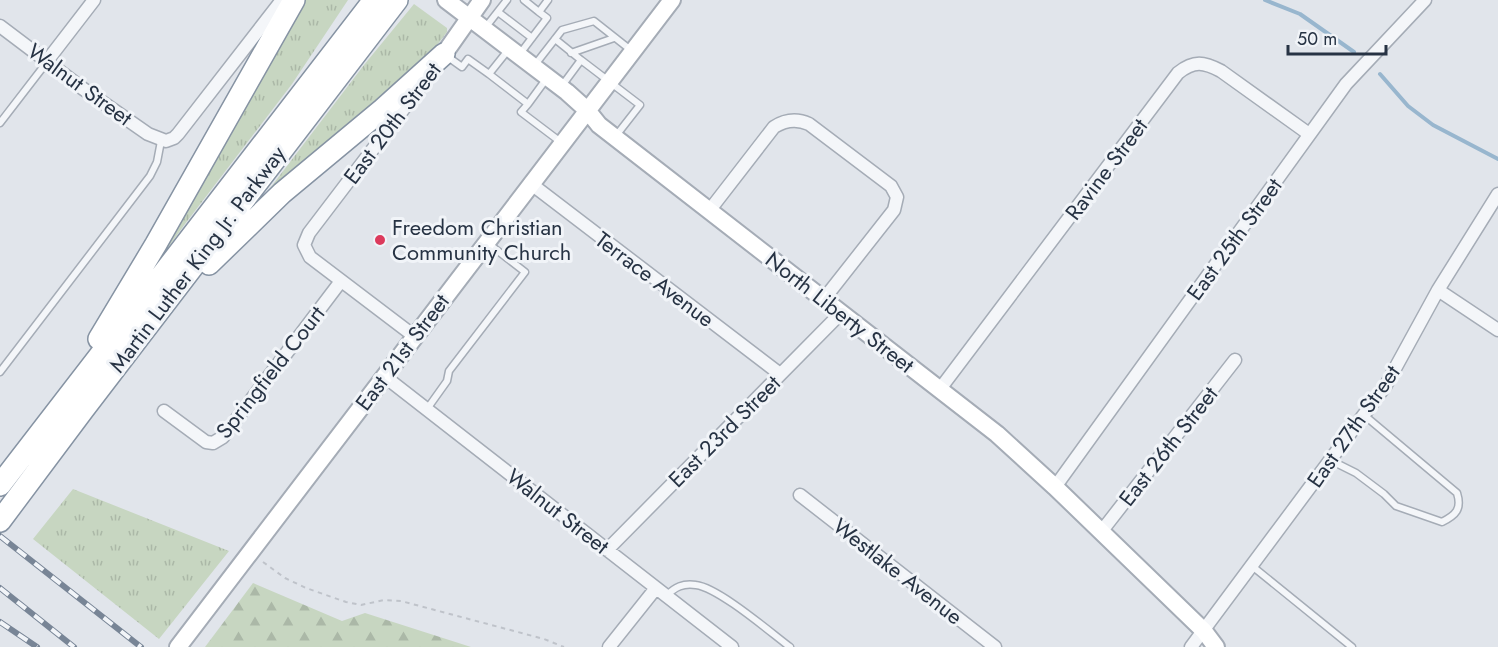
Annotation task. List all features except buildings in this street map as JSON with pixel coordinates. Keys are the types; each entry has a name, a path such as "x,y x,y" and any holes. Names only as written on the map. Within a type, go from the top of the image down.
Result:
{"highway":[{"path":"75,404 96,344 156,244 294,0"},
{"name":"Martin Luther King Jr. Parkway","path":"0,521 75,404 374,10 397,0"},
{"path":"75,404 226,245 282,193 384,109 444,54"},
{"name":"Martin Luther King Jr. Parkway","path":"0,485 75,404"}],"street":[{"path":"47,61 94,0"},
{"path":"161,141 170,140 178,134 282,0"},
{"name":"North Liberty Street","path":"446,0 554,82 614,137 996,434 1204,631 1216,647"},
{"name":"East 20th Street","path":"340,281 310,257 304,245 309,233 403,110 482,0"},
{"name":"East 21st Street","path":"178,647 530,183 672,0"},
{"name":"East 25th Street","path":"1055,488 1346,84 1425,0"},
{"name":"Walnut Street","path":"0,26 92,94 161,141"},
{"name":"Ravine Street","path":"940,389 1178,73 1186,66 1197,63 1209,64 1309,134"},
{"path":"709,211 774,127 788,120 809,124 891,186 897,197 894,210 824,299"},
{"name":"Terrace Avenue","path":"530,183 780,374"},
{"name":"East 27th Street","path":"1191,647 1386,385 1438,290 1498,194"},
{"path":"340,281 414,336"},
{"name":"Springfield Court","path":"164,411 206,442 213,443 222,437 340,281"},
{"path":"1438,290 1498,330"},
{"name":"East 23rd Street","path":"607,550 841,313"},
{"name":"East 26th Street","path":"1101,532 1234,360"},
{"name":"Walnut Street","path":"384,376 732,647"},
{"name":"Westlake Avenue","path":"800,495 995,647"},
{"path":"609,647 661,592"}],"lane":[{"path":"484,29 507,0"},
{"path":"489,74 532,38 547,18 524,0"},
{"path":"539,12 548,0"},
{"path":"498,12 532,38"},
{"path":"534,67 562,30 580,28 594,21 632,51"},
{"path":"571,53 584,46 614,38"},
{"path":"555,39 640,105 614,137"},
{"path":"444,54 462,67 468,59 528,104"},
{"path":"562,142 521,112 581,60"},
{"path":"0,123 47,61"},
{"path":"1,369 150,176 157,162 161,141"},
{"path":"427,409 447,381 449,371 525,272 486,242"},
{"path":"1330,459 1356,473 1396,506 1442,522 1452,517 1458,510 1460,502 1457,493 1364,415"},
{"path":"1252,566 1352,647"},
{"path":"661,592 678,585 698,585 728,601 790,647"}],"path":[{"path":"249,553 285,578 346,602 361,605 384,600 401,601 544,639 564,647"}],"green space":[{"path":"302,0 348,0 292,84 139,288"},
{"path":"414,4 447,28 447,32 428,57 258,204 364,65"},
{"path":"73,489 229,551 159,639 33,539"},
{"path":"253,583 342,621 365,613 471,647 205,647"}],"waterway":[{"path":"1265,0 1300,14 1354,52"},
{"path":"1380,74 1408,106 1433,125 1498,159"}],"railway":[{"path":"0,536 141,647"},
{"path":"0,588 74,647"},
{"path":"0,622 37,647"}],"place":[{"name":"Freedom Christian Community Church","path":"380,240"}]}
